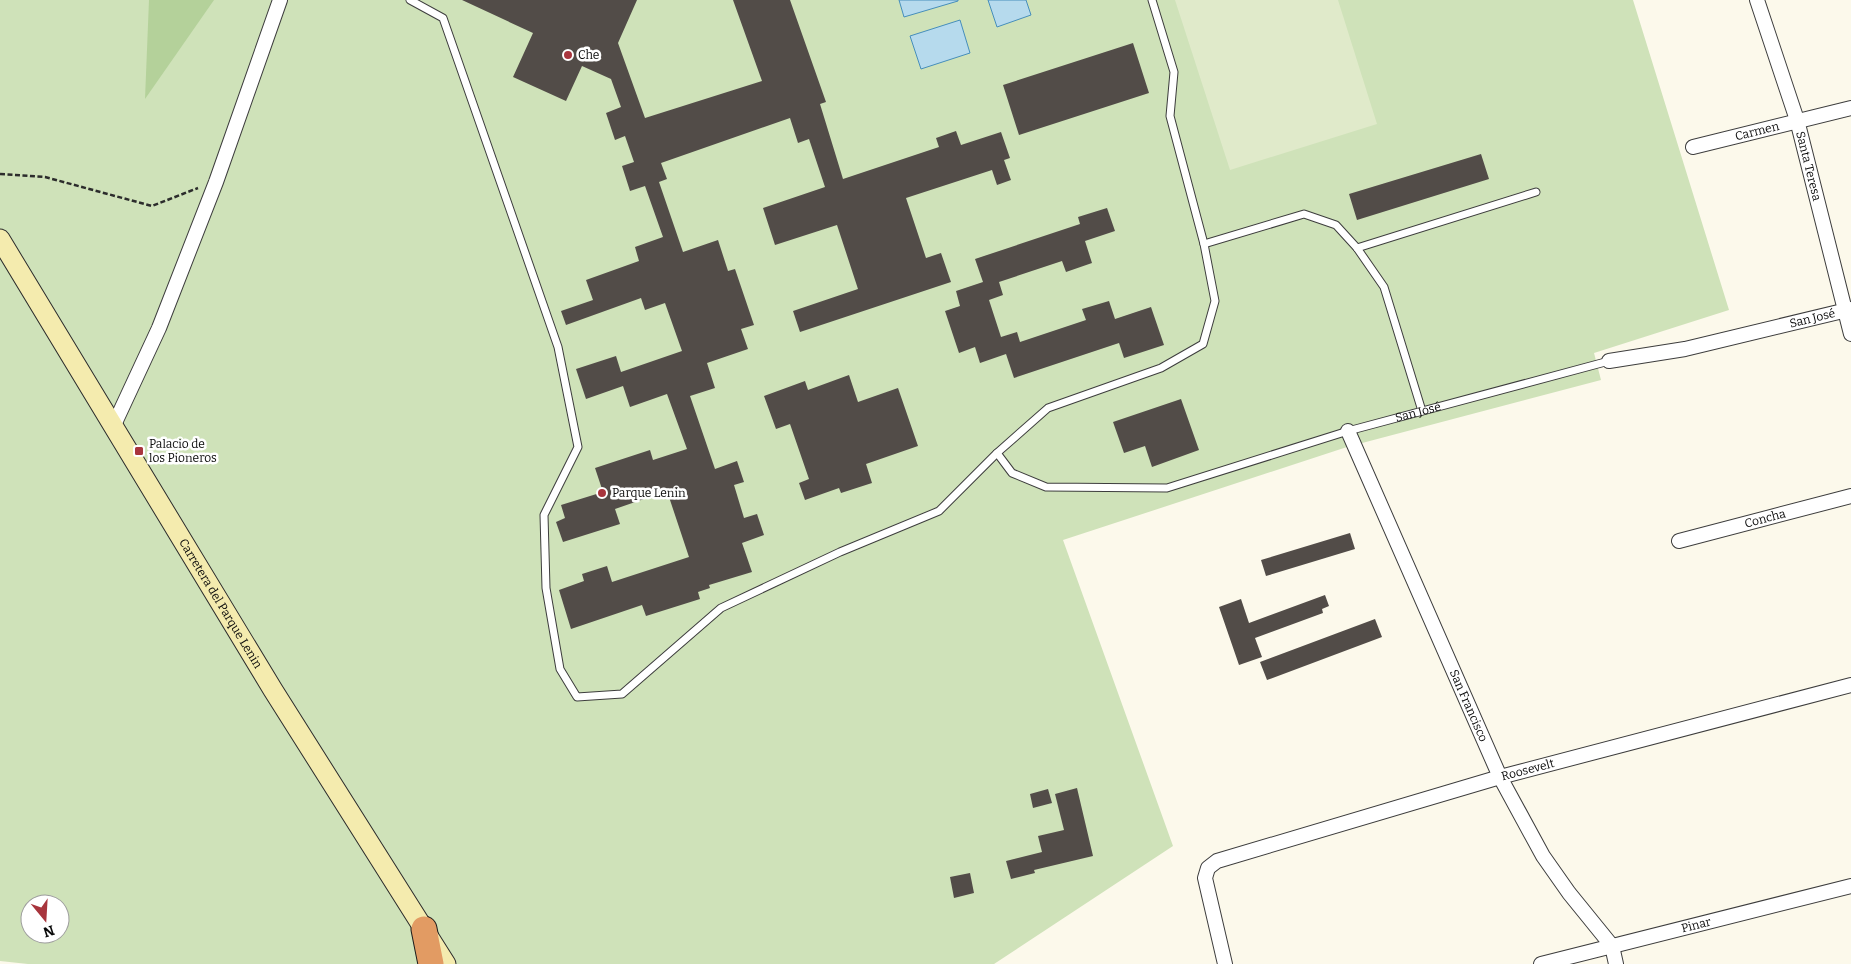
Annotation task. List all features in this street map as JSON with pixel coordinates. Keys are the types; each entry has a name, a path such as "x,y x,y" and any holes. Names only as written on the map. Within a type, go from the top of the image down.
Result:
{"highway":[{"path":"424,929 431,964"}],"street":[{"path":"113,427 159,328 216,182 280,0"},
{"name":"Santa Teresa","path":"1757,0 1797,120 1848,310 1851,334"},
{"name":"Carmen","path":"1693,147 1851,108"},
{"name":"Carretera del Parque Lenin","path":"0,239 273,690 446,964"},
{"name":"San José","path":"1609,361 1685,349 1848,310"},
{"name":"San Francisco","path":"1348,431 1500,777 1543,856 1569,893 1612,946 1616,964"},
{"name":"Concha","path":"1679,541 1851,496"},
{"name":"Roosevelt","path":"1225,964 1205,878 1208,868 1217,860 1500,777 1851,685"},
{"name":"Pinar","path":"1542,964 1851,886"}],"lane":[{"path":"410,0 442,18 558,347 578,447 544,514 546,588 560,669 577,696 622,694 721,608 840,552 939,511 997,453 1048,408 1161,368 1203,344 1215,301 1204,244 1170,116 1174,72 1152,0"},
{"path":"1357,248 1536,192"},
{"path":"1204,244 1304,214 1336,225 1357,248 1384,287 1422,411"},
{"name":"San José","path":"997,453 1012,473 1046,487 1167,488 1348,431 1609,361"}],"path":[{"path":"0,174 45,177 152,206 216,182"}],"green space":[{"name":"Parque Lenin","path":"0,0 1633,0 1729,310 1594,353 1601,380 1347,447 1063,540 1173,846 994,964 28,964 0,961"},
{"path":"149,0 214,0 145,99"},
{"path":"1175,0 1338,0 1377,124 1230,170"}],"water":[{"path":"899,0 958,0 958,1 904,17"},
{"path":"988,0 1026,0 1031,15 997,27"},
{"path":"960,20 970,53 921,69 910,36"}],"building":[{"path":"462,0 637,0 618,43 645,118 762,81 733,0 790,0 826,102 820,104 843,179 939,147 936,138 956,131 961,145 1001,132 1010,158 1004,160 1011,180 997,185 992,170 906,198 926,258 941,253 951,282 800,332 793,311 858,289 837,225 775,245 763,208 825,187 809,139 798,143 790,118 661,163 667,179 659,182 683,252 718,240 728,271 735,269 754,325 741,329 748,349 707,363 715,388 690,396 715,469 737,461 744,482 734,485 744,518 757,514 764,535 742,543 752,572 709,585 710,588 698,592 700,599 646,616 642,605 571,629 559,590 584,581 582,574 607,566 612,582 689,557 667,491 615,509 620,524 563,542 556,522 565,518 561,505 603,492 595,468 650,450 653,460 687,449 667,394 630,407 623,386 586,399 576,369 616,356 621,372 682,351 665,303 645,310 641,298 566,325 561,311 593,300 586,280 639,261 635,247 663,237 645,186 630,191 622,166 634,162 625,136 615,140 606,113 621,107 611,79 582,66 566,101 513,77 533,33"},
{"path":"1133,43 1149,93 1019,135 1003,85"},
{"path":"1481,154 1489,179 1357,220 1349,194"},
{"path":"1107,208 1115,231 1085,241 1092,263 1066,272 1062,261 999,282 1003,295 989,300 1001,337 1017,332 1020,342 1086,320 1082,309 1109,301 1115,319 1151,307 1164,345 1124,358 1119,343 1014,378 1006,354 980,363 975,347 959,353 945,311 960,306 956,291 983,282 975,259 1080,224 1078,217"},
{"path":"849,375 858,402 898,388 918,446 866,464 872,483 841,493 839,488 805,500 799,483 809,479 790,424 776,429 764,396 805,381 808,390"},
{"path":"1181,399 1199,450 1152,467 1145,446 1124,453 1113,422"},
{"path":"1350,533 1355,549 1266,576 1261,560"},
{"path":"1325,595 1329,606 1322,609 1323,613 1255,638 1262,657 1239,665 1219,607 1241,599 1249,623"},
{"path":"1375,619 1382,637 1267,680 1260,662"},
{"path":"1077,788 1093,856 1034,870 1035,873 1011,879 1006,861 1042,852 1038,836 1064,830 1055,794"},
{"path":"1048,789 1052,803 1033,808 1030,794"},
{"path":"970,873 974,893 954,898 950,877"}],"place":[{"name":"Che","path":"568,55"},
{"name":"Palacio de los Pioneros","path":"139,451"},
{"name":"Parque Lenin","path":"602,493"}]}
